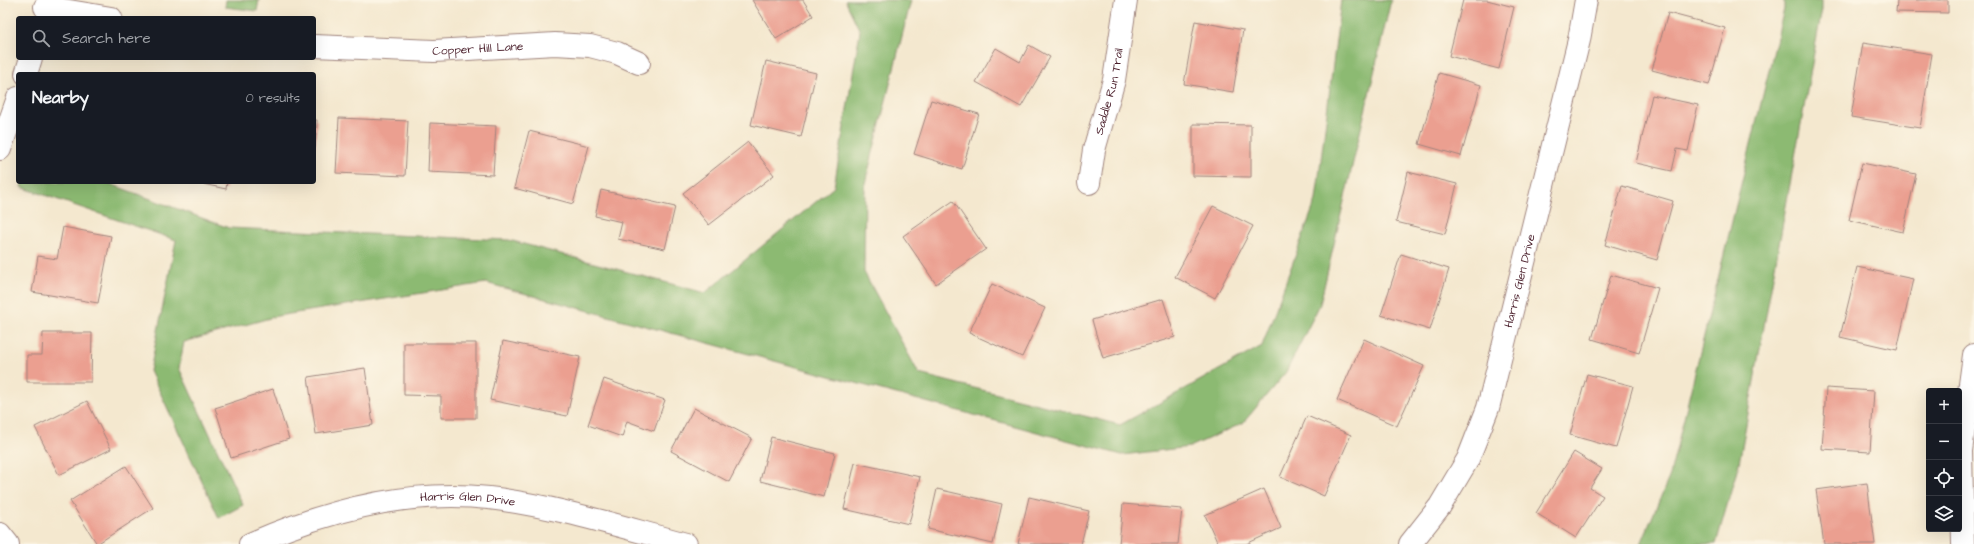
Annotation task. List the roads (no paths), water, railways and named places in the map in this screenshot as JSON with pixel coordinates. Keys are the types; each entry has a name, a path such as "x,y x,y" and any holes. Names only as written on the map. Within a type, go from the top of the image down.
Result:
{"street":[{"name":"Saddle Run Trail","path":"1089,183 1094,150 1114,80 1126,0"},
{"name":"Harris Glen Drive","path":"1410,544 1440,506 1468,459 1488,408 1580,40 1586,0"},
{"path":"44,8 98,16"},
{"name":"Copper Hill Lane","path":"316,46 434,51 555,44 590,46 617,53 638,63"},
{"path":"27,72 30,60"},
{"path":"0,149 16,104"},
{"path":"1963,544 1961,451 1974,355"},
{"name":"Harris Glen Drive","path":"250,544 289,526 333,512 388,501 446,496 488,498 539,506 686,544"},
{"path":"0,534 8,544"}]}
